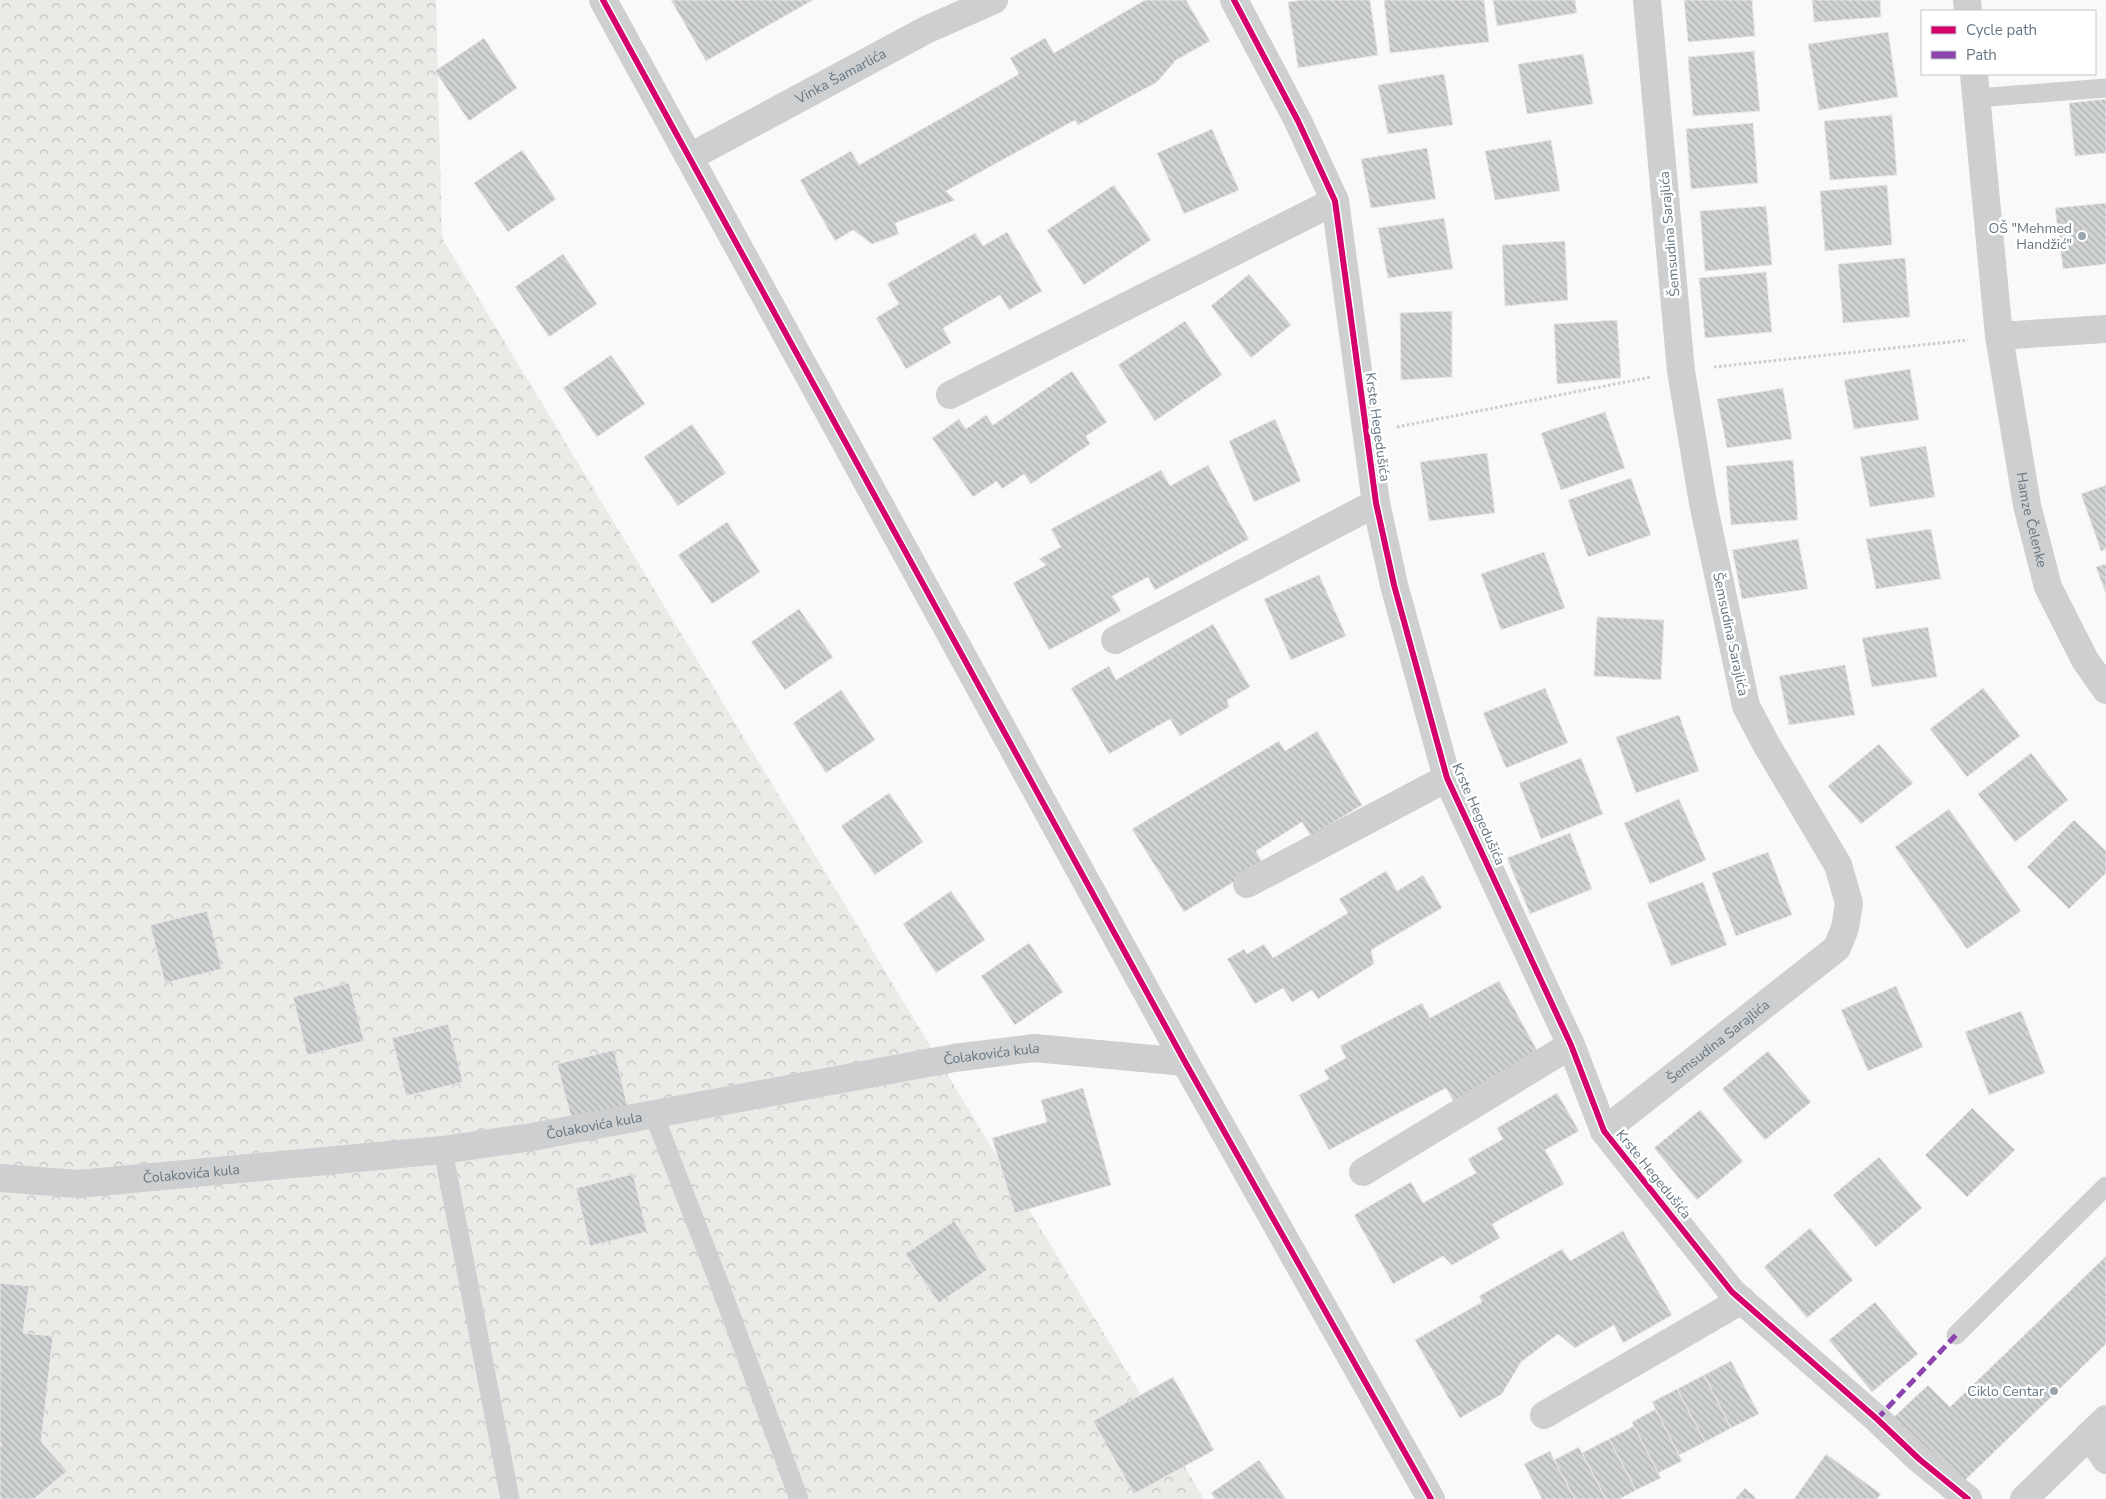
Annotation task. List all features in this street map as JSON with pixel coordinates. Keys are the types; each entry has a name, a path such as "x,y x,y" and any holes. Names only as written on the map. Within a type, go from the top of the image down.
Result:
{"street":[{"path":"602,0 690,157 1185,1062 1431,1499"},
{"name":"Vinka Šamarlića","path":"690,157 926,30 994,0"},
{"name":"Krste Hegedušića","path":"1234,0 1298,121 1335,201 1376,503 1394,585 1447,778 1571,1045 1604,1131 1732,1292 1877,1419 1919,1459 1968,1499"},
{"name":"Šemsudina Sarajlića","path":"1604,1131 1837,948 1845,928 1849,903 1838,865 1766,744 1746,706 1703,503 1681,371 1647,0"},
{"name":"Hamze Čelenke","path":"1975,86 1999,336 2027,505 2048,587 2085,660 2106,690"},
{"path":"950,395 1335,201"},
{"path":"1999,336 2106,329"},
{"path":"1115,640 1376,503"},
{"path":"1247,884 1447,778"},
{"path":"1362,1172 1571,1045"},
{"name":"Čolakovića kula","path":"0,1178 78,1184 443,1150 532,1137 954,1058 1034,1048 1185,1062"},
{"path":"1544,1415 1742,1300"},
{"path":"2098,1427 2106,1460"},
{"path":"2024,1499 2098,1427"}],"lane":[{"path":"1975,86 2106,88"},
{"path":"654,1114 799,1499"},
{"path":"443,1150 510,1499"},
{"path":"1956,1335 2106,1186"}],"green space":[{"path":"0,0 436,0 442,238 1204,1499 0,1499"}],"building":[{"path":"671,0 813,0 706,61"},
{"path":"1145,0 1186,0 1210,41 1176,60 1157,82 1078,125 1075,120 946,191 955,200 895,223 899,234 872,244 853,230 835,241 800,180 851,151 859,165 1019,74 1010,58 1045,38 1054,53"},
{"path":"1303,0 1370,0 1378,55 1298,68 1288,2"},
{"path":"1384,0 1484,0 1489,42 1390,53"},
{"path":"1493,0 1575,0 1577,13 1497,26"},
{"path":"1684,0 1752,0 1755,36 1688,42"},
{"path":"1812,0 1880,0 1881,17 1814,22"},
{"path":"1888,32 1898,97 1819,110 1808,44"},
{"path":"484,38 517,88 469,121 435,71"},
{"path":"1754,51 1760,111 1693,116 1688,57"},
{"path":"1583,54 1593,104 1527,114 1518,64"},
{"path":"1444,74 1453,125 1388,134 1378,85"},
{"path":"2106,99 2106,153 2075,156 2069,103"},
{"path":"1892,115 1897,175 1830,180 1824,121"},
{"path":"1753,123 1758,183 1691,189 1686,129"},
{"path":"1212,129 1239,190 1184,214 1157,153"},
{"path":"1551,140 1560,191 1495,200 1485,151"},
{"path":"1427,148 1436,199 1371,208 1361,159"},
{"path":"522,150 556,199 508,232 474,183"},
{"path":"1114,185 1151,240 1084,285 1047,230"},
{"path":"1887,185 1892,245 1825,251 1820,191"},
{"name":"OŠ \"Mehmed Handžić\"","path":"2106,203 2106,264 2063,269 2055,208"},
{"path":"1766,206 1772,265 1705,271 1700,211"},
{"path":"1444,218 1453,269 1388,278 1378,228"},
{"path":"1007,232 1042,291 1009,310 1000,295 943,328 951,343 906,369 876,318 899,304 887,284 975,233 983,246"},
{"path":"1565,241 1568,300 1505,306 1502,245"},
{"path":"563,254 597,304 549,337 515,287"},
{"path":"1905,258 1910,317 1843,323 1838,264"},
{"path":"1766,272 1772,332 1705,338 1699,278"},
{"path":"1249,274 1291,325 1251,358 1211,306"},
{"path":"1452,311 1452,377 1401,380 1400,313"},
{"path":"1617,320 1621,378 1557,384 1554,324"},
{"path":"1185,321 1222,375 1155,421 1118,365"},
{"path":"611,355 645,404 597,437 563,388"},
{"path":"1910,369 1919,420 1854,429 1844,380"},
{"path":"1072,371 1107,422 1086,436 1090,444 1031,484 1024,474 1002,489 997,481 973,497 932,438 959,419 966,429 986,415 993,425"},
{"path":"1783,388 1792,439 1727,448 1717,399"},
{"path":"1605,412 1625,468 1561,490 1541,433"},
{"path":"1275,419 1301,481 1254,502 1229,441"},
{"path":"692,424 726,473 678,506 644,457"},
{"path":"1926,446 1935,497 1870,507 1860,457"},
{"path":"1487,453 1495,513 1429,521 1420,462"},
{"path":"1793,460 1798,520 1731,525 1726,466"},
{"path":"1208,465 1249,539 1155,590 1148,577 1112,596 1121,611 1049,650 1013,583 1046,565 1039,559 1061,547 1051,529 1161,470 1170,486"},
{"path":"1631,478 1651,535 1588,557 1568,500"},
{"path":"2106,485 2106,549 2101,551 2081,494"},
{"path":"727,522 760,572 712,604 678,555"},
{"path":"1931,529 1941,579 1876,589 1866,539"},
{"path":"1798,539 1808,589 1742,599 1732,550"},
{"path":"1544,552 1565,608 1501,630 1481,574"},
{"path":"2106,564 2106,594 2096,567"},
{"path":"1319,575 1346,636 1291,660 1264,599"},
{"path":"799,609 833,657 785,690 751,642"},
{"path":"1597,617 1664,620 1661,680 1594,676"},
{"path":"1213,624 1250,687 1227,700 1229,707 1180,736 1170,719 1109,754 1071,688 1109,666 1116,680"},
{"path":"1928,627 1937,677 1872,687 1862,638"},
{"path":"1845,665 1855,715 1789,725 1779,676"},
{"path":"1545,688 1568,743 1506,768 1483,713"},
{"path":"1983,688 2020,736 1967,777 1930,729"},
{"path":"841,690 875,740 826,773 793,723"},
{"path":"1679,715 1699,771 1636,793 1616,737"},
{"path":"1317,731 1362,805 1311,836 1302,822 1256,851 1263,864 1184,912 1132,829 1279,741 1285,751"},
{"path":"1879,744 1913,783 1861,824 1828,786"},
{"path":"2031,753 2068,800 2015,842 1978,794"},
{"path":"1581,758 1603,814 1541,839 1519,783"},
{"path":"889,793 923,842 875,875 841,826"},
{"path":"1679,799 1706,860 1650,884 1624,823"},
{"path":"1949,809 2021,911 1967,949 1895,847"},
{"path":"2074,820 2106,851 2106,873 2069,909 2027,867"},
{"path":"1570,833 1592,889 1530,914 1507,858"},
{"path":"1768,852 1792,915 1736,936 1712,873"},
{"path":"1386,871 1397,891 1423,875 1442,908 1371,950 1374,964 1318,999 1312,990 1292,1002 1283,988 1255,1004 1227,959 1244,949 1247,954 1264,944 1273,958 1348,913 1339,899"},
{"path":"1703,882 1727,945 1671,966 1647,903"},
{"path":"951,891 985,940 936,973 903,924"},
{"path":"207,911 222,969 165,983 150,925"},
{"path":"1029,943 1063,992 1015,1025 981,976"},
{"path":"1499,981 1540,1056 1454,1102 1446,1088 1329,1150 1299,1095 1329,1079 1324,1070 1346,1058 1340,1046 1422,1003 1430,1018"},
{"path":"349,983 364,1041 307,1055 293,997"},
{"path":"1896,986 1923,1047 1868,1071 1841,1010"},
{"path":"2021,1011 2045,1073 1989,1095 1965,1032"},
{"path":"448,1024 463,1082 406,1096 392,1038"},
{"path":"614,1050 628,1108 572,1121 557,1064"},
{"path":"1768,1051 1811,1102 1765,1140 1722,1089"},
{"path":"1083,1088 1111,1185 1015,1213 992,1138 1047,1122 1041,1100"},
{"path":"1557,1093 1579,1131 1545,1150 1564,1184 1492,1224 1500,1238 1452,1265 1443,1256 1393,1284 1354,1215 1411,1182 1423,1203 1476,1173 1468,1159 1503,1139 1497,1128"},
{"path":"1972,1108 2015,1150 1967,1197 1925,1155"},
{"path":"1700,1110 1743,1161 1697,1200 1654,1148"},
{"path":"1879,1157 1922,1208 1876,1247 1833,1195"},
{"path":"633,1174 647,1232 590,1246 576,1188"},
{"path":"954,1221 987,1270 939,1303 905,1254"},
{"path":"1810,1228 1853,1280 1807,1318 1764,1267"},
{"path":"1623,1231 1672,1315 1623,1343 1614,1325 1575,1348 1558,1334 1521,1362 1502,1394 1460,1418 1415,1340 1482,1302 1479,1296 1562,1249 1570,1261"},
{"path":"2106,1256 2106,1344 1960,1485 1894,1417 1928,1385 1950,1407"},
{"path":"0,1283 29,1286 23,1333 53,1336 41,1442 67,1471 34,1499 0,1499 0,1446 2,1444 0,1441"},
{"path":"1875,1302 1918,1354 1872,1392 1829,1340"},
{"path":"1731,1361 1759,1414 1731,1428 1704,1375"},
{"path":"1704,1375 1731,1428 1705,1442 1677,1389"},
{"path":"1173,1377 1214,1450 1134,1494 1093,1421"},
{"path":"1677,1389 1705,1442 1679,1455 1652,1402"},
{"path":"1656,1409 1682,1461 1658,1473 1632,1422"},
{"path":"1634,1426 1661,1478 1636,1490 1609,1439"},
{"path":"1609,1439 1636,1490 1620,1499 1606,1499 1582,1453"},
{"path":"1579,1447 1606,1499 1575,1499 1554,1460"},
{"path":"1550,1451 1575,1499 1542,1499 1524,1464"},
{"path":"1826,1454 1881,1494 1877,1499 1794,1499"},
{"path":"1259,1460 1286,1499 1215,1499 1211,1493"},
{"path":"1745,1488 1757,1499 1735,1499"}],"marked path":[{"path":"1877,1419 1956,1335"}],"cycle path":[{"path":"603,0 1185,1062 1431,1499"},
{"path":"1234,0 1298,121 1335,201 1376,503 1394,585 1447,778 1571,1045 1604,1131 1732,1292 1877,1419 1919,1459 1968,1499"}],"place":[{"name":"OŠ \"Mehmed Handžić\"","path":"2082,236"},
{"name":"Ciklo Centar","path":"2054,1391"}]}
